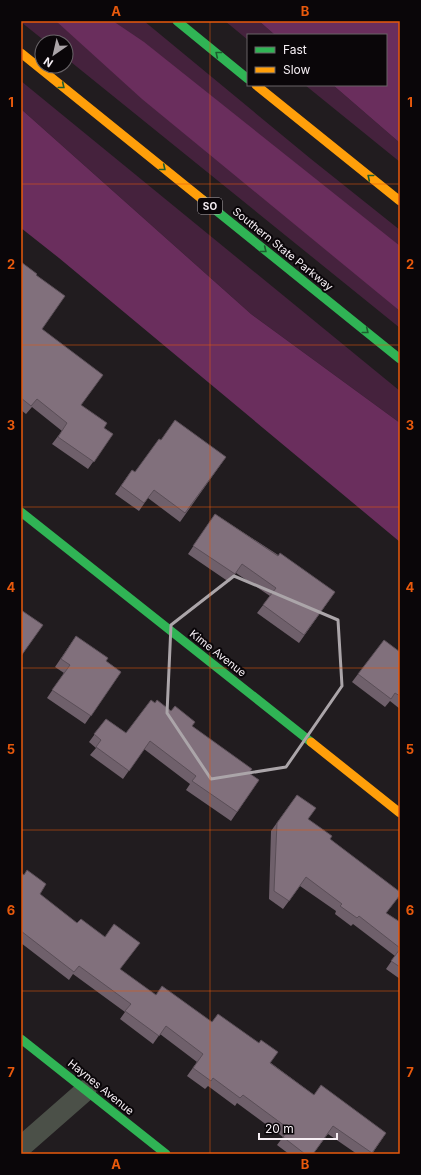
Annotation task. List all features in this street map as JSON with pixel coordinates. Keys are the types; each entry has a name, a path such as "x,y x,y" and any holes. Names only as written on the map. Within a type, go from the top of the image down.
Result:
{"main road":[{"path":"177,21 247,78"},
{"name":"Southern State Parkway","path":"21,53 400,359"},
{"path":"257,86 400,201"},
{"name":"Kime Avenue","path":"21,512 400,813"},
{"name":"Haynes Avenue","path":"21,1039 166,1154"}],"street":[{"path":"21,1147 86,1090"}],"highlighted area":[{"path":"234,576 338,620 342,686 286,767 211,779 167,713 171,625"}],"shaded area":[{"path":"56,21 113,21 144,42 400,246 400,311 142,99 74,37 74,34 70,34"},
{"path":"144,21 311,159 400,230 400,328 74,64 74,34 36,34 21,22"},
{"path":"225,21 259,21 274,34 247,34 247,39"},
{"path":"259,21 400,21 400,143 334,86 387,86 387,34 274,34"},
{"path":"21,81 400,391 400,423 251,314 21,109"},
{"path":"306,86 334,86 400,143 400,162"},
{"path":"21,109 251,314 400,423 400,542 21,228"}],"building":[{"path":"21,262 65,296 42,329 103,375 81,405 107,423 104,428 113,434 94,462 58,437 67,423 37,399 31,406 21,398"},
{"path":"175,420 226,457 185,513 154,490 144,503 121,486 132,470 135,472"},
{"path":"215,514 278,556 280,553 335,592 304,635 263,605 276,588 242,564 235,574 193,546"},
{"path":"21,610 43,625 21,656"},
{"path":"76,636 108,658 106,661 121,672 91,716 52,690 70,665 61,659"},
{"path":"384,640 400,652 400,696 395,693 391,699 358,674"},
{"path":"151,700 155,703 157,700 171,711 175,706 195,722 192,726 252,769 249,773 259,780 237,812 192,781 196,776 150,741 129,771 96,747 101,740 94,734 106,719 126,733"},
{"path":"297,795 316,808 308,819 332,836 330,839 400,892 400,895 386,913 400,922 400,948 359,916 357,918 340,906 342,904 306,877 289,901 274,891 277,823"},
{"path":"27,870 46,884 40,894 77,923 81,919 105,937 114,924 140,943 120,969 156,995 162,986 212,1022 218,1014 259,1043 261,1040 278,1052 270,1063 314,1095 321,1085 386,1133 372,1153 333,1126 313,1154 305,1154 283,1137 289,1129 243,1095 240,1098 213,1078 211,1081 193,1068 203,1054 166,1026 159,1036 125,1011 131,1004 79,966 74,972 21,931 21,873 24,875"},
{"path":"400,949 400,967 391,961"}],"traffic: fast":[{"path":"177,21 247,78"},
{"path":"203,200 400,359"},
{"path":"21,512 311,742"},
{"path":"21,1039 166,1154"}],"traffic: slow":[{"path":"21,53 203,200"},
{"path":"257,86 400,201"},
{"path":"311,742 400,813"}]}
